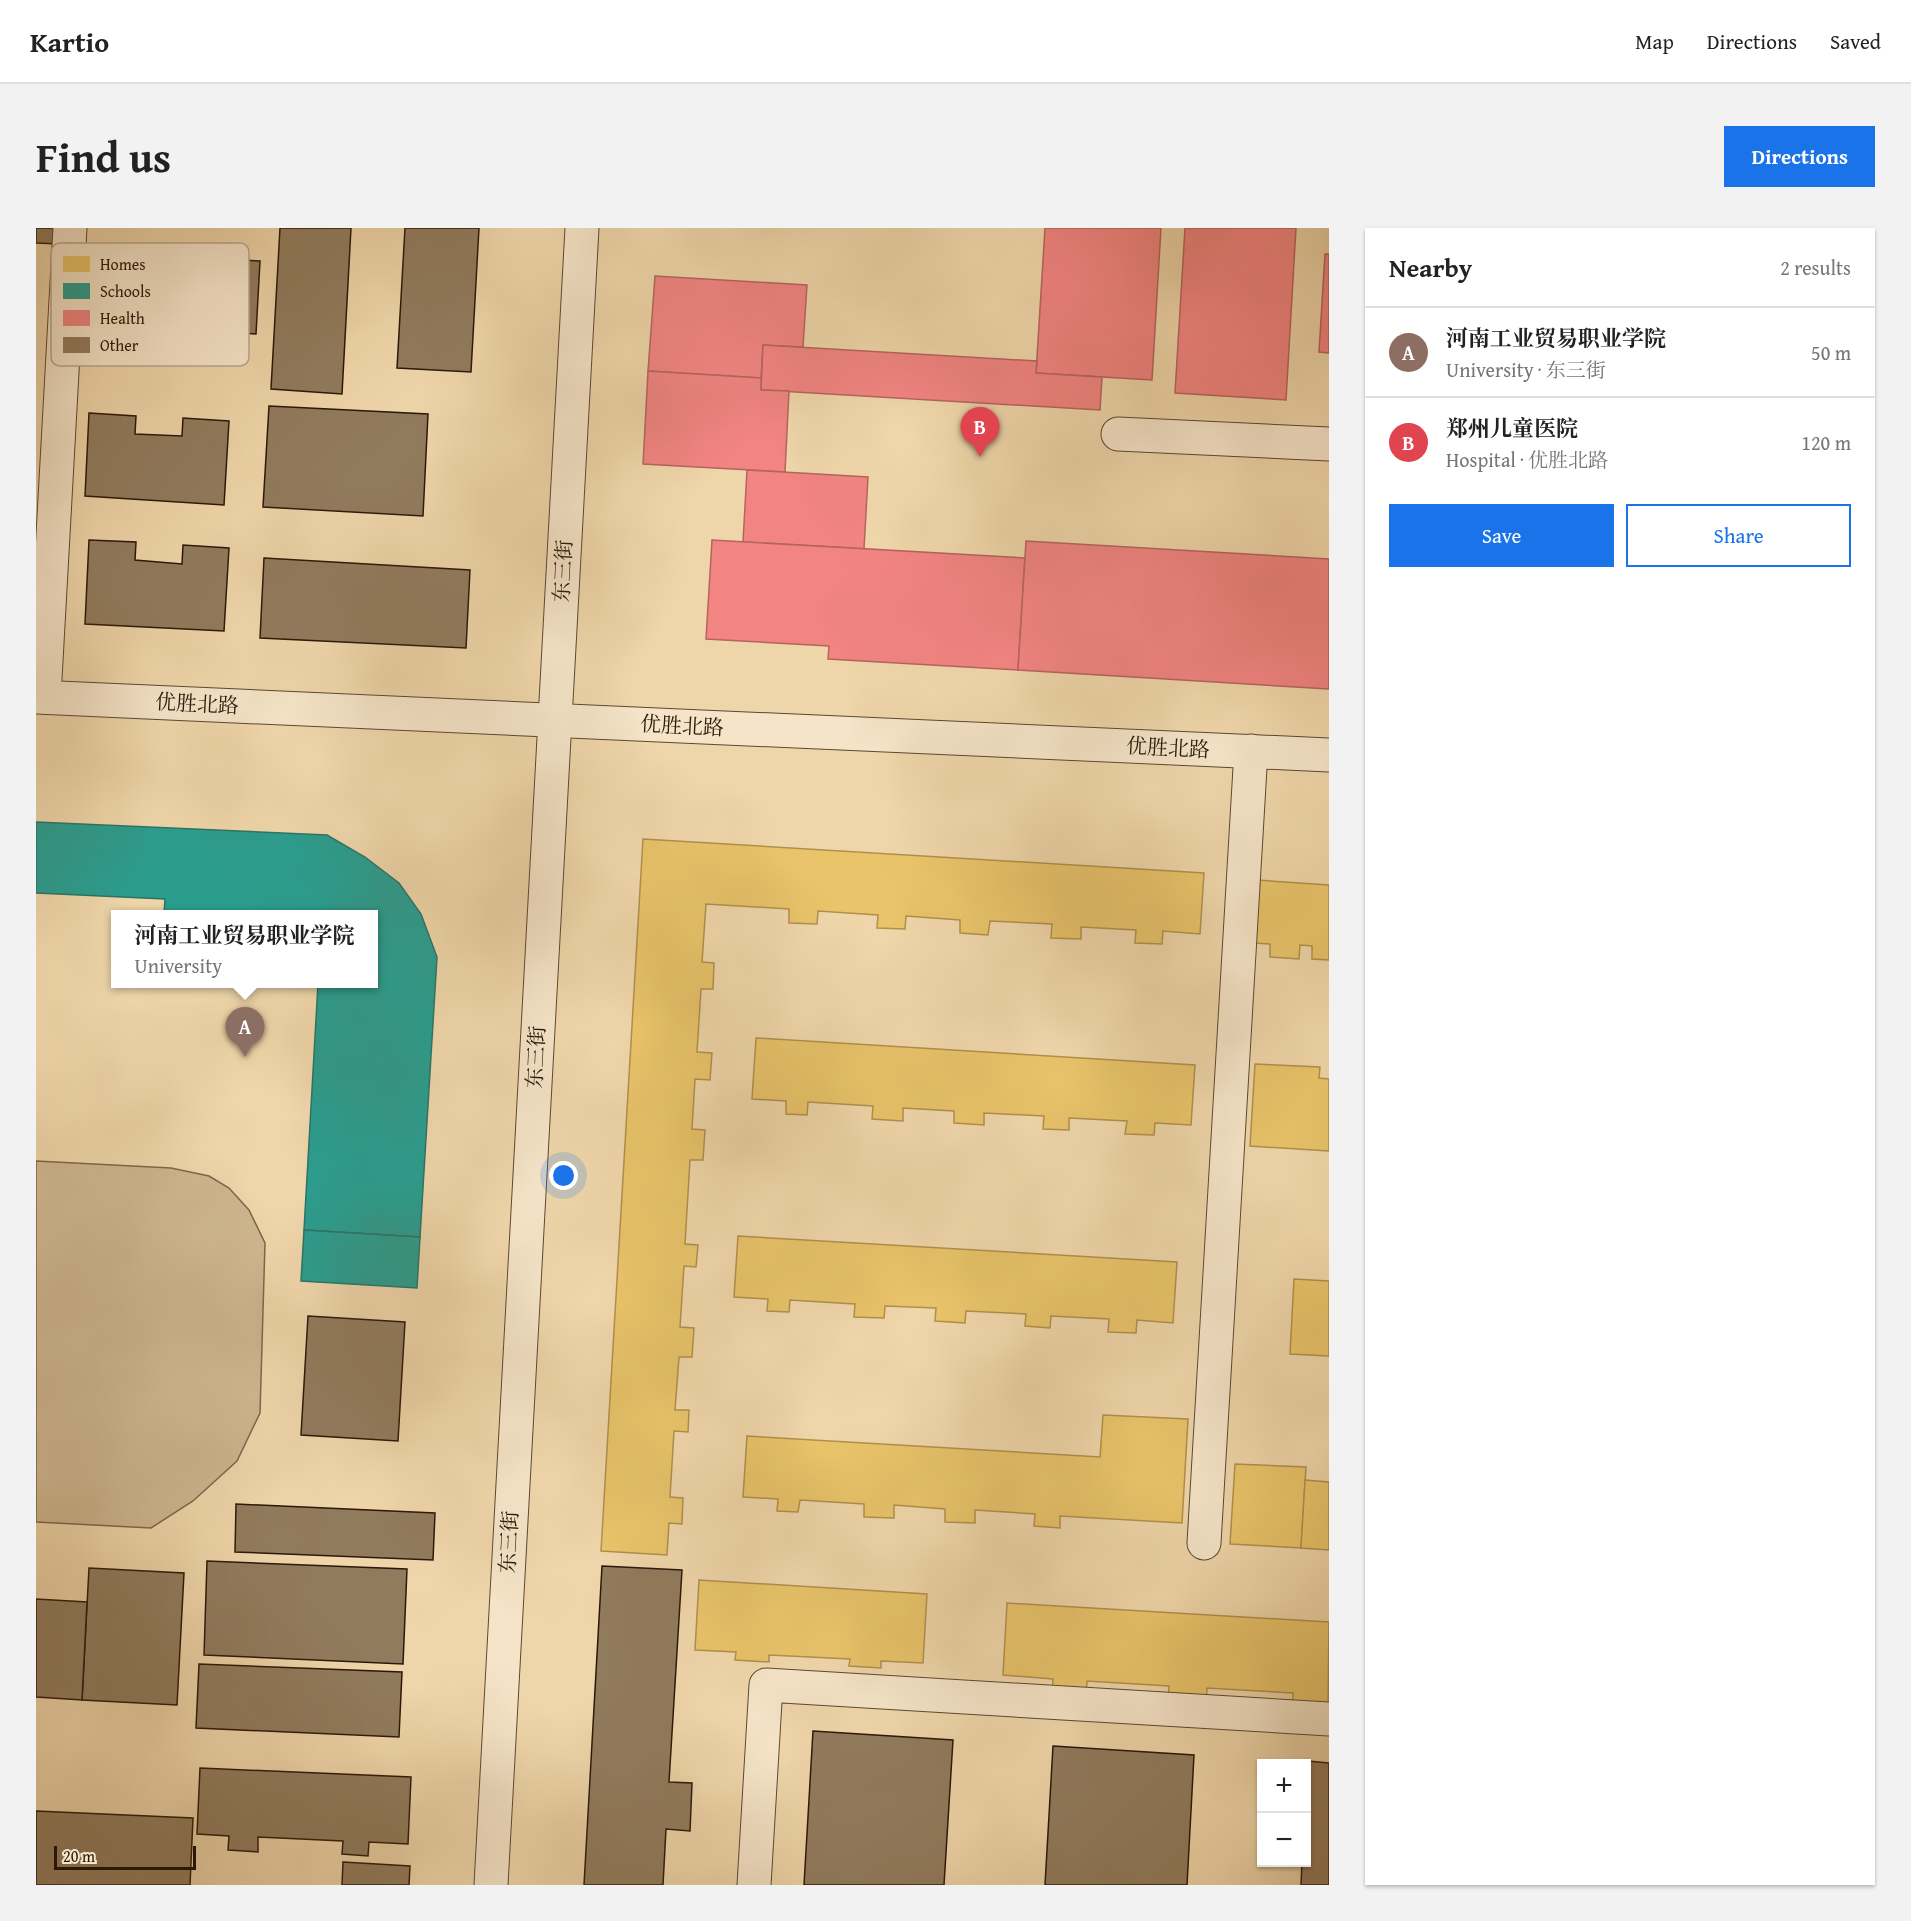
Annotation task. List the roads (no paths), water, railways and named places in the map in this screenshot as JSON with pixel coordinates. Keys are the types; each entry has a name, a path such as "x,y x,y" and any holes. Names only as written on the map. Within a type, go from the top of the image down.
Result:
{"street":[{"path":"69,243 70,228"},
{"name":"东三街","path":"490,1885 582,228"},
{"path":"40,697 61,366"},
{"path":"1118,434 1329,444"},
{"name":"优胜北路","path":"40,697 1329,755"},
{"path":"1204,1543 1251,751"},
{"path":"754,1885 766,1685 1329,1719"}],"place":[{"name":"郑州儿童医院","path":"980,457"},
{"name":"河南工业贸易职业学院","path":"245,1057"}]}
